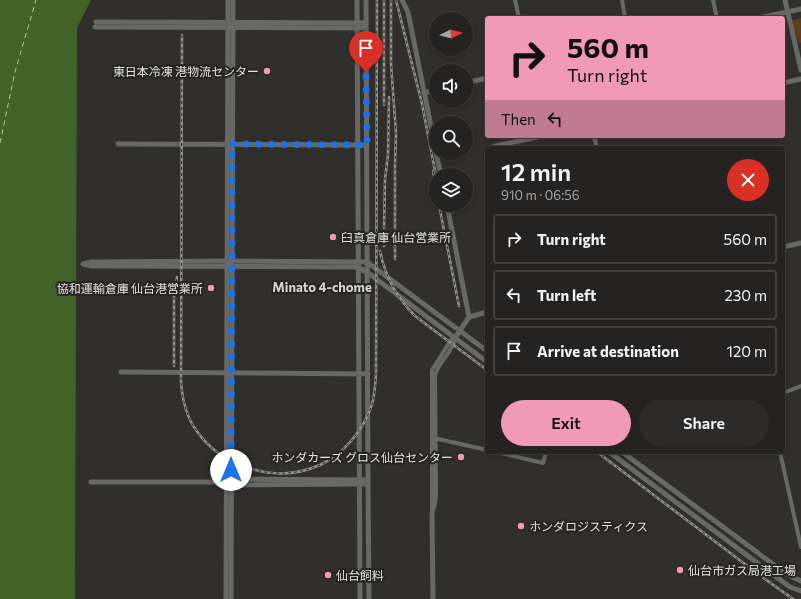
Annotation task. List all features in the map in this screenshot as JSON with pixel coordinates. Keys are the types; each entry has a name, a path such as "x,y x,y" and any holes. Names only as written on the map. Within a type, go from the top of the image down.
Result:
{"street":[{"path":"226,599 230,264 230,25 228,0"},
{"path":"230,25 233,0"},
{"path":"357,0 360,599"},
{"path":"366,0 369,599"},
{"path":"402,0 408,12 429,117"},
{"path":"515,0 519,16"},
{"path":"622,0 626,16"},
{"path":"713,0 717,16"},
{"path":"786,0 798,46 801,70"},
{"path":"769,16 801,9"},
{"path":"96,24 366,25"},
{"path":"473,81 485,78"},
{"path":"785,83 801,79"},
{"path":"424,92 429,91"},
{"path":"495,146 533,138"},
{"path":"118,144 367,145"},
{"path":"448,212 469,317"},
{"path":"785,247 801,243"},
{"path":"230,264 92,266 83,264 91,262 230,264 358,264 367,262 485,350"},
{"path":"358,264 485,360"},
{"path":"433,599 432,512 436,494 434,438 436,371 454,345 455,338 469,317 485,313"},
{"path":"121,372 368,374"},
{"path":"785,392 801,386"},
{"path":"434,438 485,450"},
{"path":"505,454 543,463 545,454"},
{"path":"612,454 760,565 790,586 801,591"},
{"path":"625,454 786,574 801,582"},
{"path":"780,454 801,548"},
{"path":"637,472 641,466"},
{"path":"91,482 368,482"},
{"path":"227,482 231,599"}],"shaded area":[{"path":"0,0 91,0 77,28 75,599 0,599"},
{"path":"801,18 801,43 798,42 792,20"}],"ferry route":[{"path":"0,143 15,72 36,0"}],"railway":[{"path":"182,35 181,381 185,407 196,430 207,443 221,455 236,463 269,473 303,471 320,465 344,449 362,427 372,406 374,397 376,374 377,0"},
{"path":"384,0 384,105"},
{"path":"391,0 391,64 396,133 395,259"},
{"path":"396,0 422,104 434,168"},
{"path":"384,228 385,179 388,155 389,97"},
{"path":"440,212 459,306"},
{"path":"380,251 385,269 397,294 415,316 485,368"},
{"path":"174,366 174,294 177,277"},
{"path":"600,454 793,599"}],"place":[{"name":"東日本冷凍 港物流センター","path":"267,71"},
{"name":"臼真倉庫 仙台営業所","path":"333,237"},
{"name":"協和運輸倉庫 仙台港営業所","path":"211,288"},
{"name":"ホンダカーズ グロス仙台センター","path":"461,457"},
{"name":"ホンダロジスティクス","path":"521,526"},
{"name":"仙台市ガス局港工場","path":"680,570"},
{"name":"仙台飼料","path":"328,575"}],"district":[{"name":"Minato 4-chome","path":"322,287"}],"route":[{"path":"231,470 232,144 367,145 366,72"}]}
